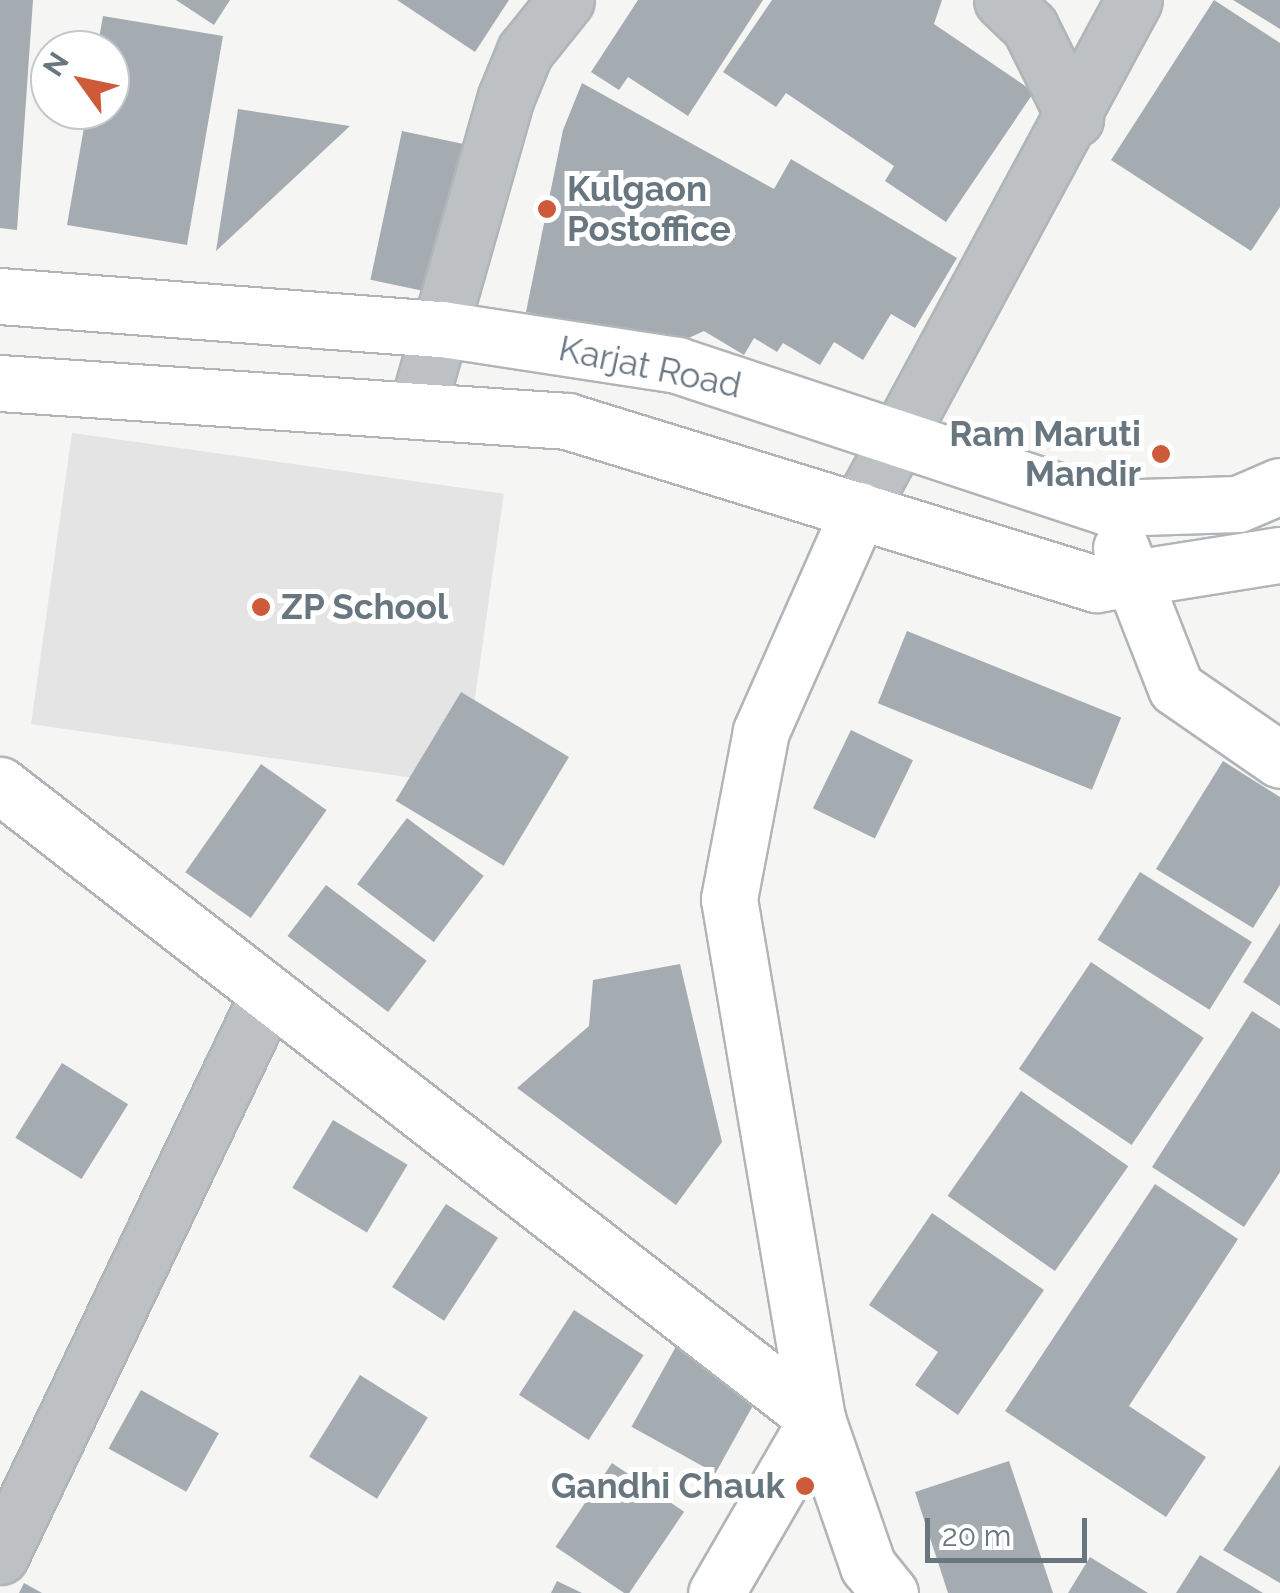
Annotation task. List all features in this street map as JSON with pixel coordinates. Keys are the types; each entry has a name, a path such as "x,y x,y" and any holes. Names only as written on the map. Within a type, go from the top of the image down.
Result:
{"street":[{"path":"1002,0 1030,27 1075,118"},
{"path":"890,1593 868,1566 817,1419 729,899 744,784 761,732 858,510 1075,118 1134,0"},
{"path":"417,409 506,97 525,52 570,1"},
{"name":"Karjat Road","path":"0,296 442,329 677,365 900,434 1110,508 1238,504 1280,486"},
{"name":"Karjat Road","path":"0,383 567,422 1096,584 1280,555"},
{"path":"1110,508 1131,580 1176,688 1280,760"},
{"path":"0,784 817,1419"},
{"path":"0,1556 268,994"},
{"path":"716,1593 817,1419"}],"shaded area":[{"name":"ZP School","path":"72,433 504,494 463,785 31,724"}],"building":[{"path":"0,0 33,0 17,230 0,228"},
{"path":"176,0 230,0 214,25"},
{"path":"397,0 509,0 475,52"},
{"path":"638,0 763,0 688,116 628,77 619,90 591,72"},
{"path":"772,0 942,0 934,24 1034,92 946,222 885,181 894,166 786,93 776,107 723,72"},
{"path":"1214,0 1280,43 1280,207 1251,251 1111,160"},
{"path":"1233,0 1280,0 1280,29"},
{"path":"103,16 223,36 187,245 67,225 84,130 130,130 130,30 101,30"},
{"path":"582,83 774,189 791,159 957,258 915,328 891,314 863,360 834,342 820,365 783,343 777,352 754,338 744,355 704,331 682,341 526,312 563,130"},
{"path":"238,109 350,126 216,251"},
{"path":"402,131 475,147 444,295 370,280"},
{"path":"907,631 1121,718 1092,790 878,703"},
{"path":"461,692 569,757 504,866 396,801"},
{"path":"851,730 913,760 875,838 813,808"},
{"path":"1223,761 1280,797 1280,885 1253,928 1156,869"},
{"path":"261,764 327,810 251,918 185,872"},
{"path":"407,818 484,876 434,942 357,884"},
{"path":"1140,872 1252,942 1210,1010 1098,940"},
{"path":"326,885 427,961 388,1012 287,936"},
{"path":"1280,923 1280,1006 1243,982"},
{"path":"1091,962 1204,1038 1132,1145 1019,1069"},
{"path":"680,964 722,1142 676,1205 517,1088 589,1026 593,980"},
{"path":"1252,1011 1280,1029 1280,1172 1244,1227 1152,1167"},
{"path":"62,1063 128,1104 82,1179 15,1138"},
{"path":"1021,1091 1128,1166 1055,1271 948,1196"},
{"path":"333,1120 408,1165 367,1233 292,1188"},
{"path":"1155,1184 1238,1239 1129,1406 1206,1457 1166,1517 1005,1411"},
{"path":"446,1204 498,1238 444,1321 392,1287"},
{"path":"932,1213 1044,1290 958,1415 915,1385 938,1352 869,1305"},
{"path":"574,1310 644,1355 589,1440 519,1395"},
{"path":"679,1341 763,1388 715,1473 631,1427"},
{"path":"360,1375 428,1417 377,1499 309,1456"},
{"path":"141,1390 219,1433 186,1492 109,1449"},
{"path":"1009,1461 1053,1593 948,1593 915,1492"},
{"path":"612,1463 684,1512 629,1593 556,1547"},
{"path":"1280,1465 1280,1583 1223,1550"},
{"path":"1200,1555 1263,1593 1176,1593"},
{"path":"1090,1557 1148,1593 1068,1593"},
{"path":"557,1581 582,1593 551,1593"},
{"path":"24,1583 42,1593 19,1593"}],"place":[{"name":"Kulgaon Postoffice","path":"547,209"},
{"name":"Ram Maruti Mandir","path":"1161,454"},
{"name":"ZP School","path":"261,607"},
{"name":"Gandhi Chauk","path":"805,1486"}]}
